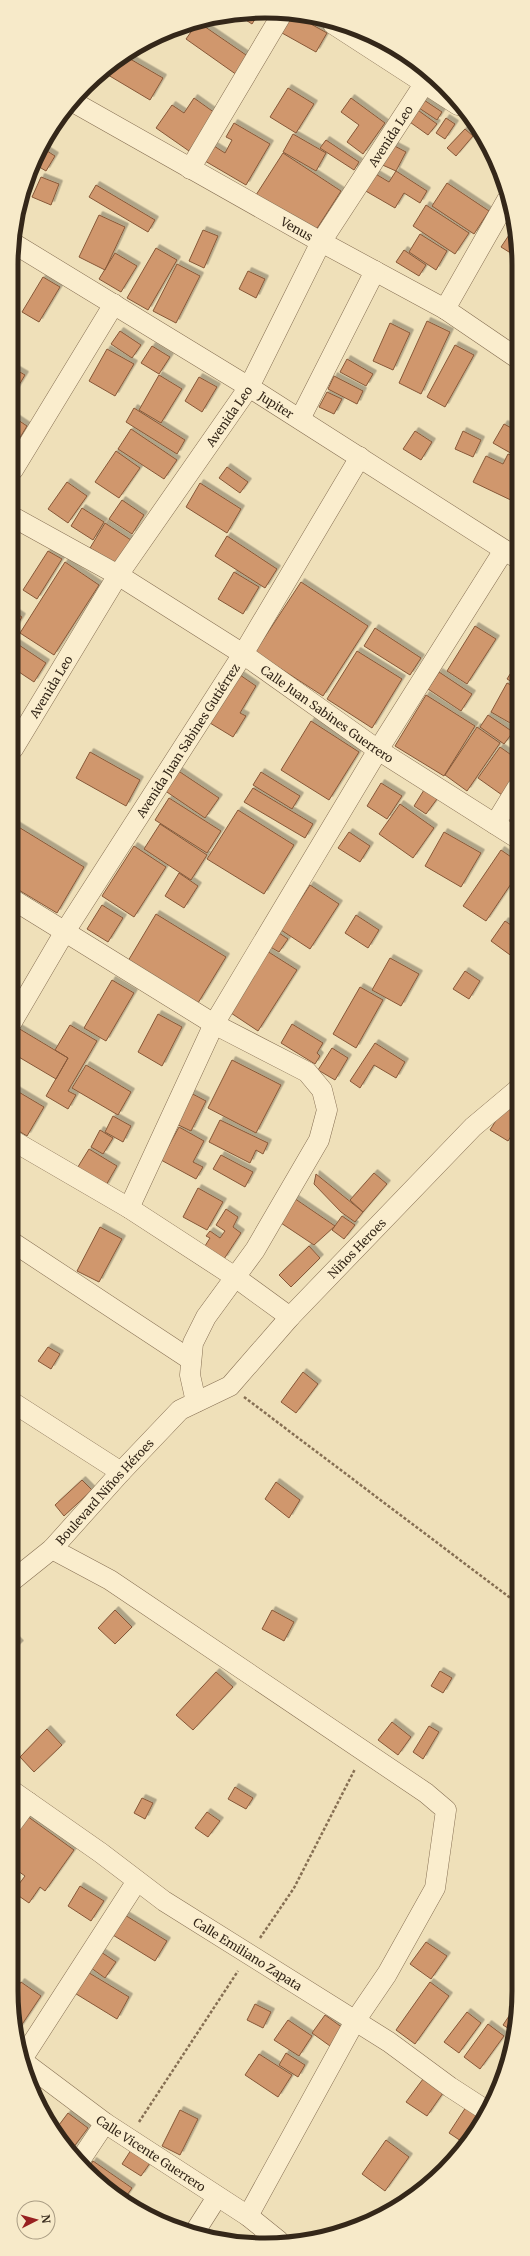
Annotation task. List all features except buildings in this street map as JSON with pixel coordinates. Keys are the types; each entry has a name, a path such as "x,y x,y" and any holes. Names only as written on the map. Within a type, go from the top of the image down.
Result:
{"street":[{"path":"190,169 279,19"},
{"path":"347,32 428,79"},
{"name":"Avenida Leo","path":"18,741 118,575 249,387 321,242 428,79"},
{"name":"Venus","path":"77,105 321,242 445,309 512,355"},
{"path":"445,309 505,204"},
{"name":"Jupiter","path":"19,247 249,387 511,554"},
{"path":"300,419 374,271"},
{"path":"18,462 114,304"},
{"name":"Avenida Juan Sabines Gutiérrez","path":"18,1012 64,933 243,654 360,458"},
{"name":"Calle Juan Sabines Guerrero","path":"18,520 118,575 243,654 378,750 512,835"},
{"path":"129,1208 214,1024 378,750 511,554"},
{"path":"495,824 512,796"},
{"path":"18,903 64,933 214,1024 307,1072 322,1090 327,1110 319,1140 255,1250 206,1317 193,1343 190,1375 196,1402"},
{"name":"Niños Heroes","path":"196,1402 230,1386 290,1318 473,1127 512,1094"},
{"path":"18,1143 129,1208 235,1277 290,1318"},
{"path":"18,1246 191,1360"},
{"name":"Boulevard Niños Héroes","path":"18,1576 52,1549 121,1472 180,1410 196,1402"},
{"path":"18,1406 121,1472"},
{"path":"52,1549 110,1580 426,1793 446,1810 435,1888 387,1974 355,2021 248,2216"},
{"name":"Calle Emiliano Zapata","path":"18,1795 164,1901 250,1953 281,1976 324,2000 388,2042 450,2087 483,2107"},
{"path":"18,1816 28,1802"},
{"path":"26,2053 137,1881"},
{"name":"Calle Vicente Guerrero","path":"30,2067 105,2123 248,2216 275,2237"},
{"path":"82,2157 105,2123"},
{"path":"197,2229 217,2197"}],"path":[{"path":"230,1386 512,1599"}]}
